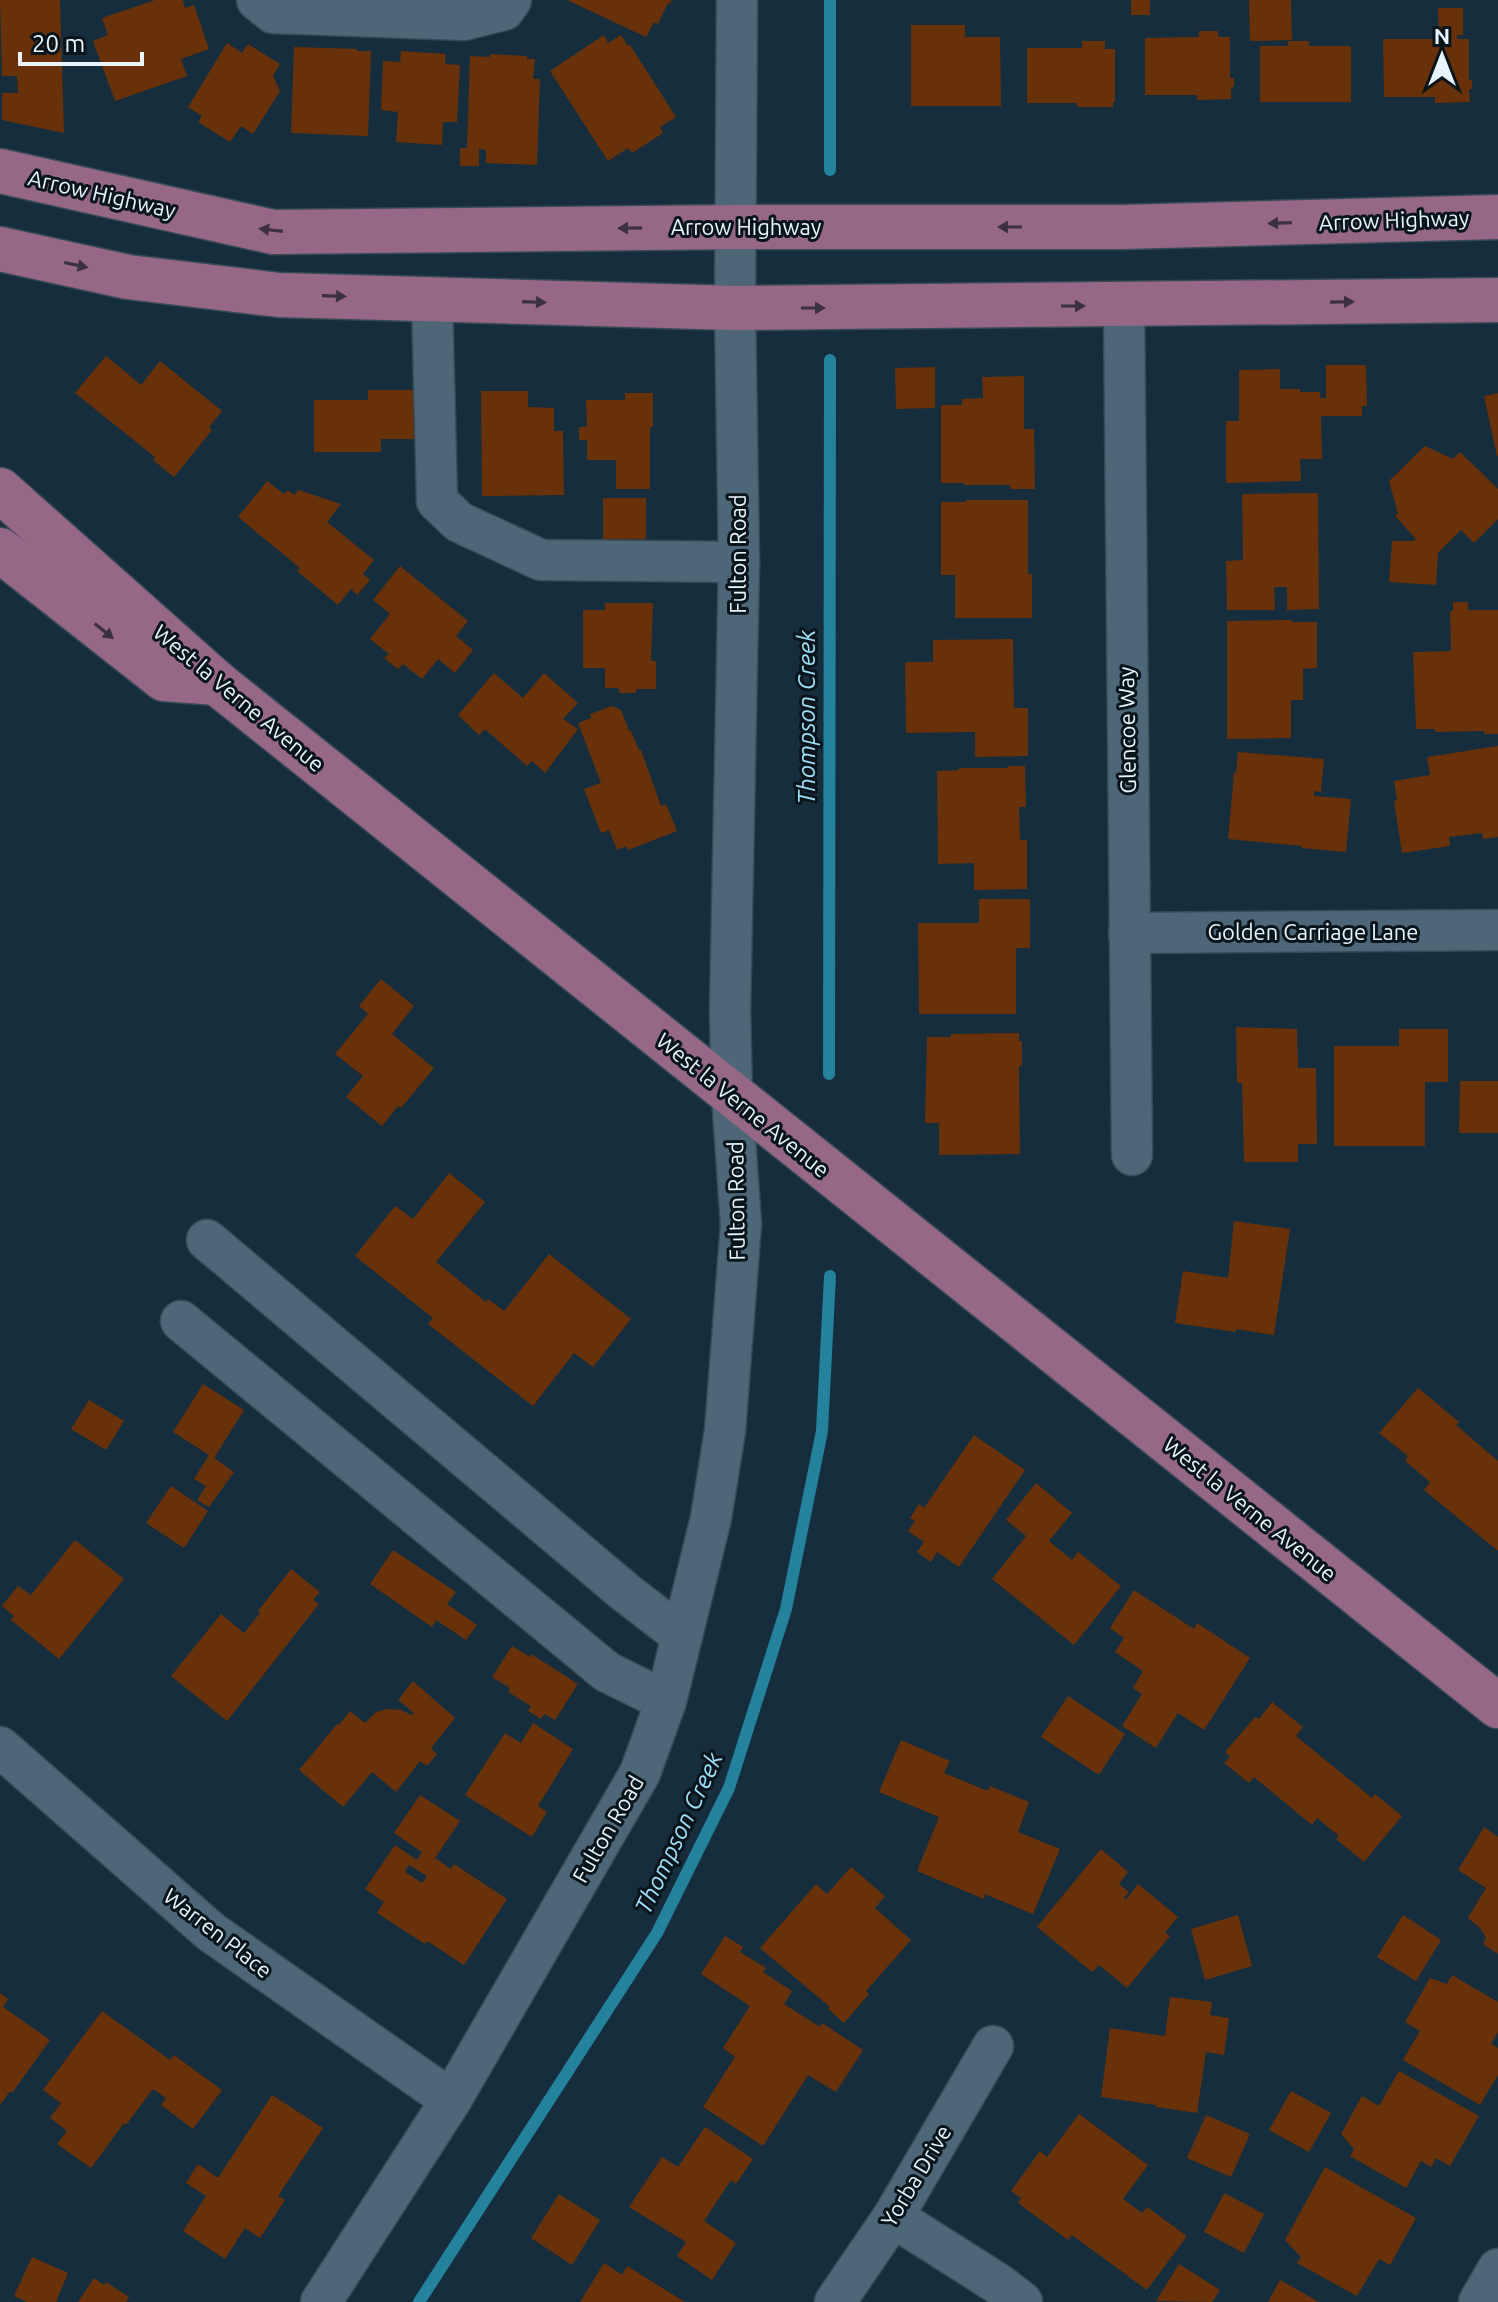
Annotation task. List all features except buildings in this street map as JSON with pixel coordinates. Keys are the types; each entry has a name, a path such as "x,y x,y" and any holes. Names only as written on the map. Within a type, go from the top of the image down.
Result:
{"main road":[{"name":"Arrow Highway","path":"0,171 273,232 1122,227 1498,217"},
{"path":"0,249 128,277 279,295 735,308 1498,300"},
{"name":"West la Verne Avenue","path":"0,490 217,683 1498,1706"},
{"path":"0,550 164,679 217,683"}],"street":[{"path":"257,0 273,13 464,20 504,10 511,0"},
{"name":"Fulton Road","path":"321,2302 451,2100 640,1773 666,1701 711,1518 725,1431 741,1224 730,1012 739,562 735,308 737,0"},
{"path":"432,299 437,501 459,522 541,560 739,562"},
{"name":"Glencoe Way","path":"1124,306 1132,1155"},
{"name":"Golden Carriage Lane","path":"1129,933 1498,930"},
{"path":"207,1240 625,1592 682,1636"},
{"path":"181,1321 607,1672 666,1701"},
{"name":"Warren Place","path":"0,1747 211,1932 451,2100"},
{"name":"Yorba Drive","path":"835,2302 893,2217 993,2046"},
{"path":"893,2217 1022,2302"},
{"path":"1479,2302 1498,2269"}],"waterway":[{"name":"Thompson Creek","path":"830,0 830,170"},
{"name":"Thompson Creek","path":"829,1074 830,360"},
{"name":"Thompson Creek","path":"419,2302 657,1933 729,1788 786,1609 822,1431 830,1276"}]}
